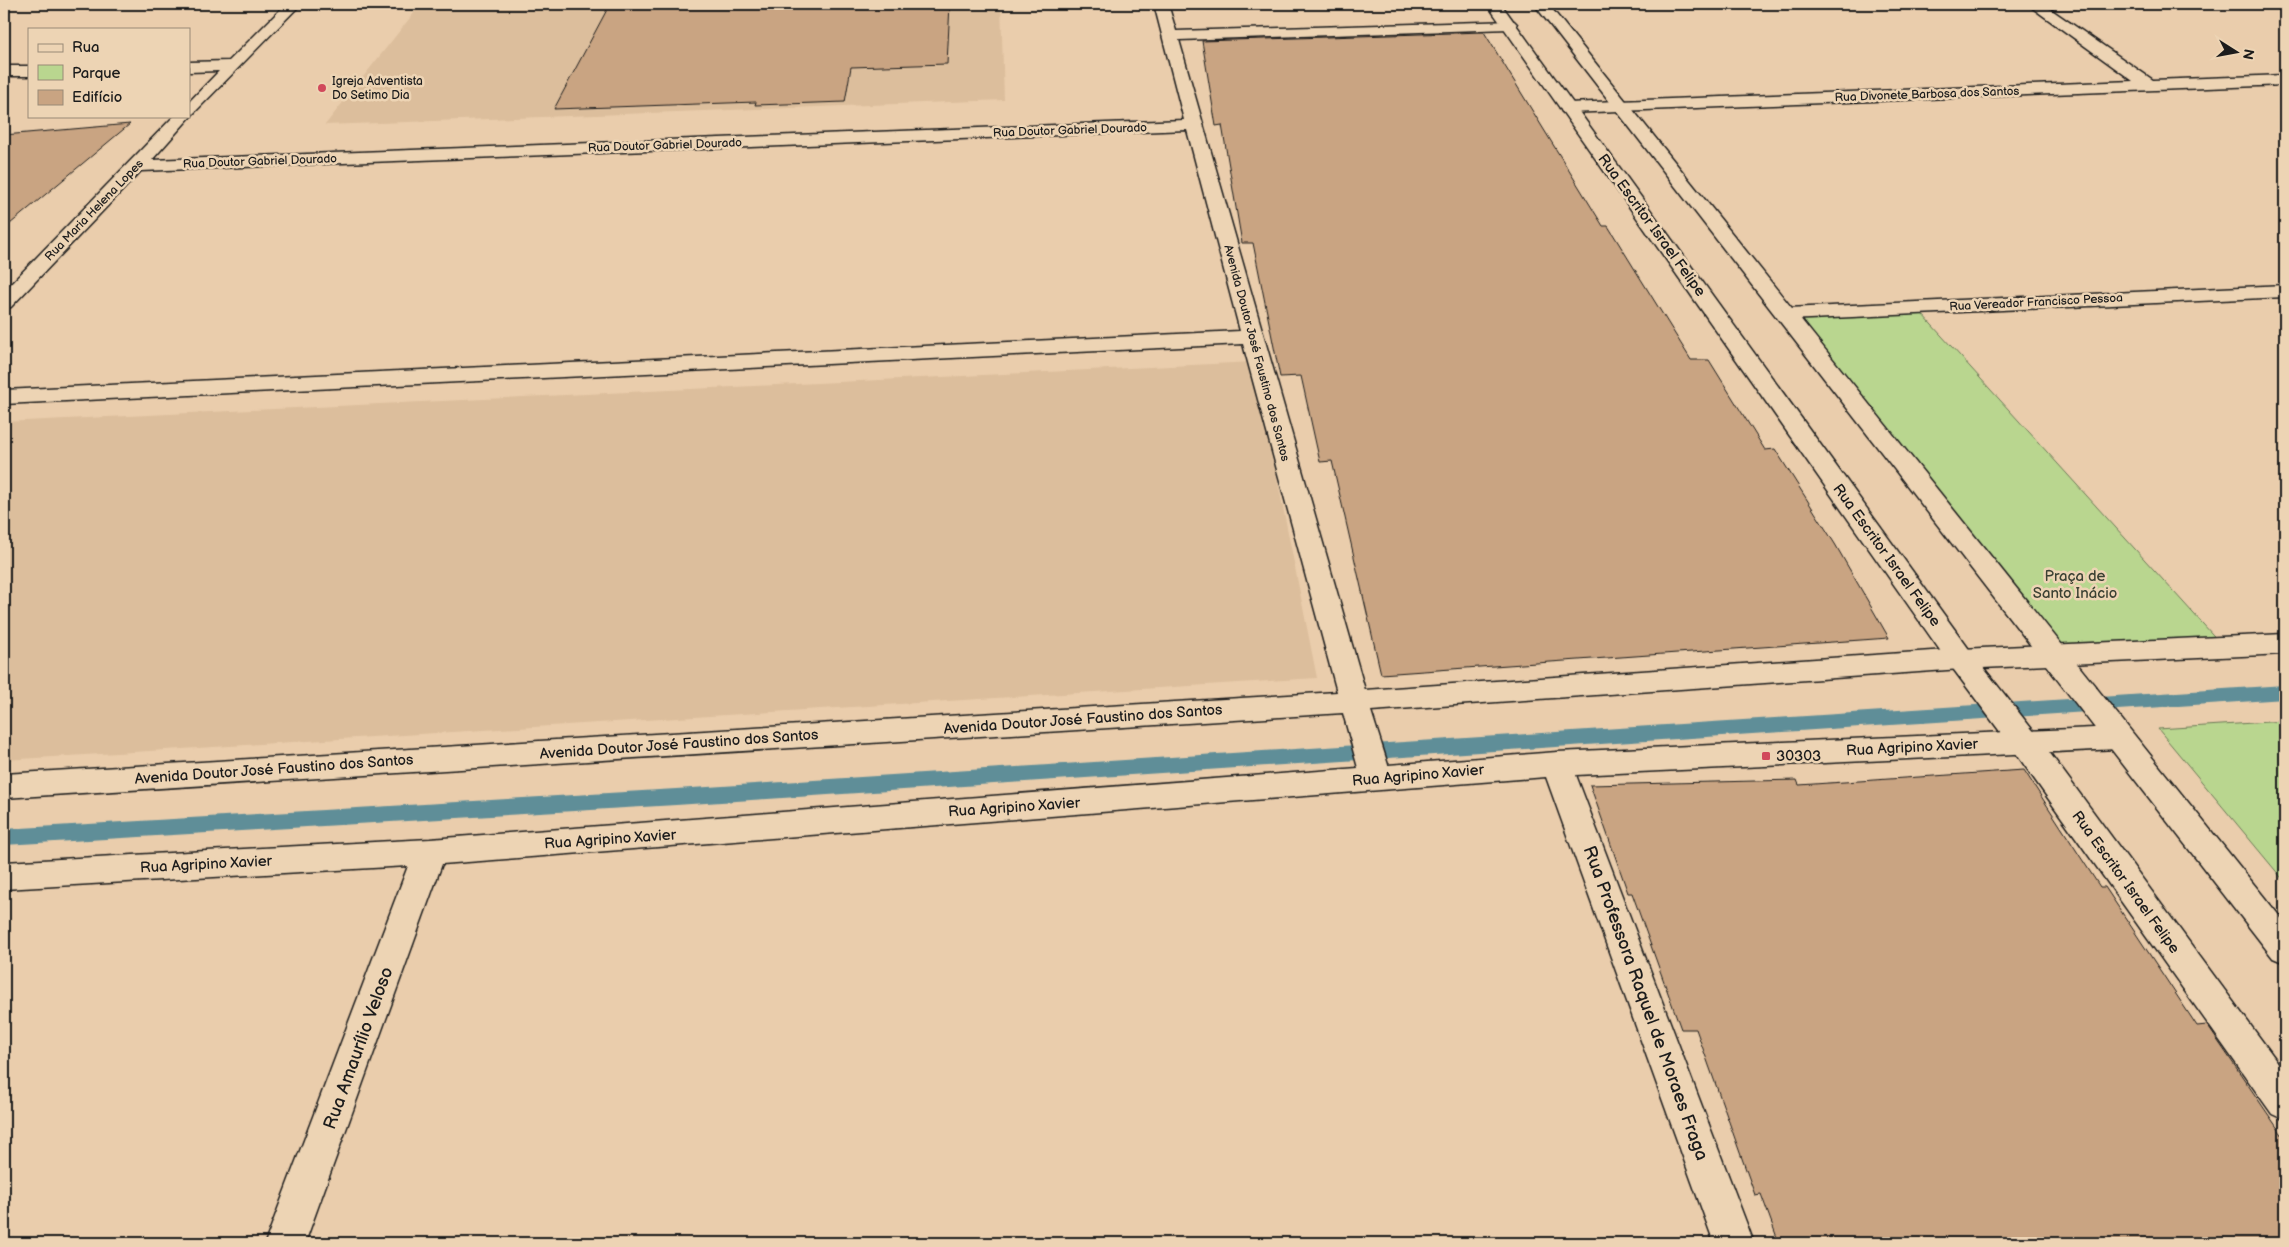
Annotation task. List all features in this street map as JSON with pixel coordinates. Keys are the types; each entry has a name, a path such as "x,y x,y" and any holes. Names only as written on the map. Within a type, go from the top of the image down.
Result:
{"street":[{"path":"190,110 294,4"},
{"name":"Avenida Doutor José Faustino dos Santos","path":"1161,4 1252,337 1374,770"},
{"name":"Rua Escritor Israel Felipe","path":"1494,4 1962,659 2024,741 2285,1102"},
{"path":"1541,4 1788,314 2118,738 2285,948"},
{"path":"2034,4 2148,84"},
{"path":"1169,36 1509,24"},
{"path":"190,67 233,66"},
{"path":"4,71 28,71"},
{"name":"Rua Divonete Barbosa dos Santos","path":"1568,108 2285,80"},
{"name":"Rua Maria Helena Lopes","path":"4,303 182,118"},
{"name":"Rua Doutor Gabriel Dourado","path":"136,166 1194,125"},
{"name":"Rua Vereador Francisco Pessoa","path":"1788,314 2285,291"},
{"path":"4,396 1252,337"},
{"path":"1356,709 1962,659 2285,644"},
{"name":"Avenida Doutor José Faustino dos Santos","path":"4,786 1356,709"},
{"name":"Rua Agripino Xavier","path":"4,875 430,852 1374,770 1557,764 2118,738"},
{"name":"Rua Professora Raquel de Moraes Fraga","path":"1557,764 1734,1243"},
{"name":"Rua Amaurílio Veloso","path":"285,1243 430,852"}],"shaded area":[{"path":"421,4 1001,4 1004,100 325,125"},
{"path":"1254,362 1317,678 4,760 4,422"}],"green space":[{"name":"Praça de Santo Inácio","path":"1922,314 2222,645 2044,657 1787,320"},
{"path":"2285,721 2285,882 2158,729"}],"building":[{"path":"610,4 950,4 947,64 851,67 845,102 755,105 756,102 554,109"},
{"path":"1484,32 1603,226 1608,226 1691,360 1709,360 1765,450 1775,449 1835,544 1889,638 1381,674 1332,461 1320,462 1301,376 1280,377 1253,243 1242,243 1222,125 1216,126 1202,41"},
{"path":"130,124 4,229 4,135"},
{"path":"2024,770 2100,887 2105,887 2197,1026 2207,1025 2285,1139 2285,1243 1779,1243 1761,1194 1755,1195 1696,1029 1681,1029 1632,893 1628,893 1590,785 1797,780 1799,785"}],"waterway":[{"path":"4,837 676,797 2285,692"}],"place":[{"name":"Igreja Adventista Do Setimo Dia","path":"322,88"},
{"name":"30303","path":"1766,756"}]}
